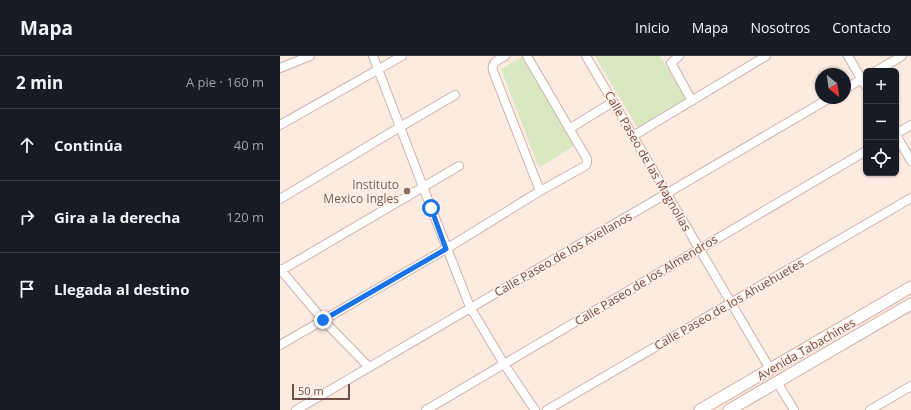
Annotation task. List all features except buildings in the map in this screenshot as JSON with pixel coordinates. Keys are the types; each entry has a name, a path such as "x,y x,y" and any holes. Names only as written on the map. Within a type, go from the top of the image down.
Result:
{"street":[{"path":"280,68 310,56"},
{"path":"373,56 377,70 446,249 470,307 504,364 535,410"},
{"path":"280,125 402,56"},
{"path":"505,56 494,62 492,66 493,71 540,191"},
{"path":"280,345 446,249 540,191 585,166 587,159 527,56"},
{"name":"Calle Paseo de las Magnolias","path":"586,56 770,370"},
{"path":"679,56 671,63 692,101"},
{"path":"633,136 766,56"},
{"path":"848,56 863,78"},
{"path":"881,68 902,56"},
{"path":"851,87 863,82"},
{"path":"280,199 455,95"},
{"path":"569,129 613,102"},
{"name":"Calle Paseo de los Avellanos","path":"296,410 820,104"},
{"path":"899,133 911,125"},
{"path":"899,140 911,161"},
{"name":"Calle Paseo de los Almendros","path":"426,410 863,153"},
{"path":"369,367 323,320 280,270 459,166"},
{"name":"Calle Paseo de los Ahuehuetes","path":"547,410 911,198"},
{"name":"Avenida Tabachines","path":"700,410 911,287"},
{"name":"Avenida Tabachines","path":"729,410 911,304"},
{"path":"777,382 794,410"},
{"path":"870,410 911,386"}],"green space":[{"path":"595,56 660,56 687,100 639,130"},
{"path":"522,57 574,146 539,168 501,69"}],"place":[{"name":"Instituto Mexico Ingles","path":"407,191"}],"route":[{"path":"323,320 446,249 431,208"}]}
